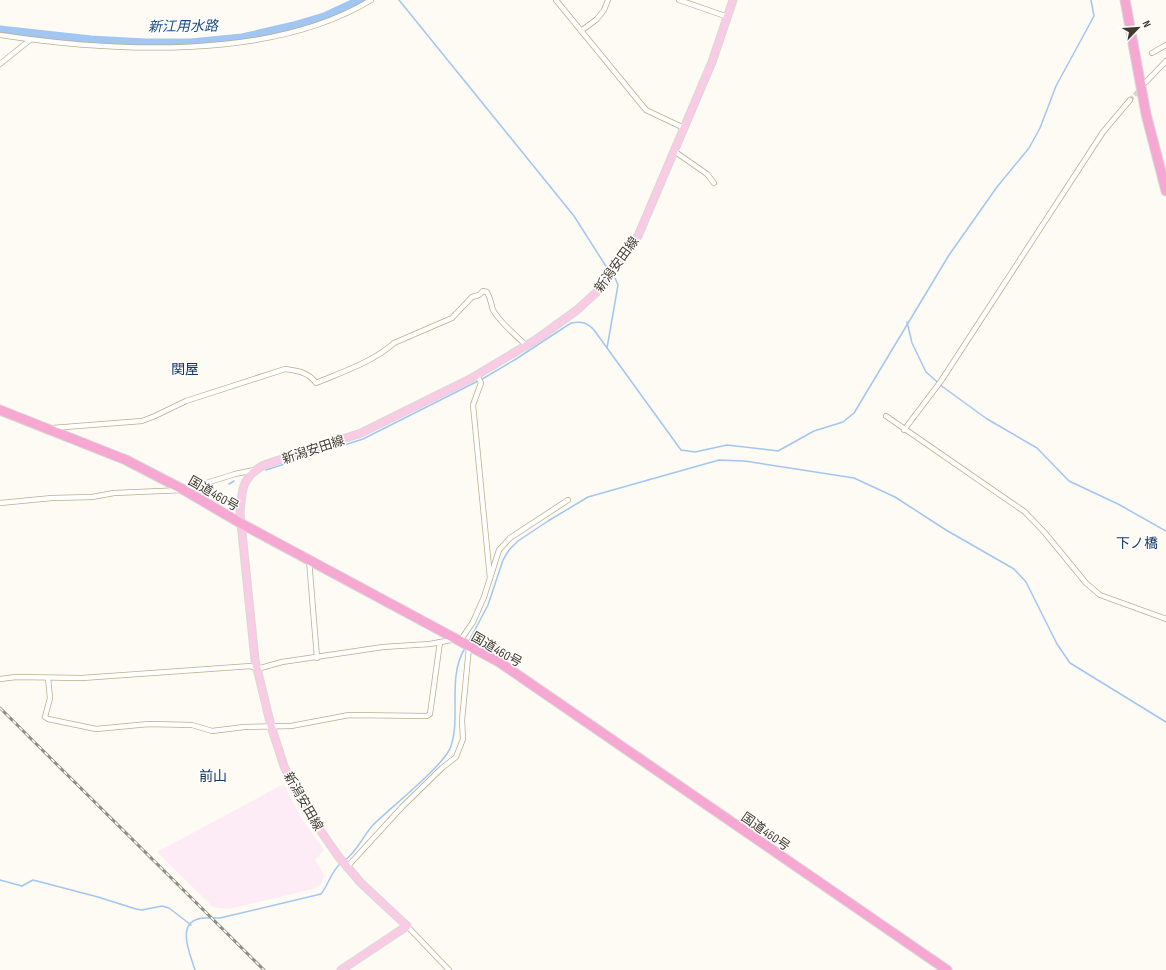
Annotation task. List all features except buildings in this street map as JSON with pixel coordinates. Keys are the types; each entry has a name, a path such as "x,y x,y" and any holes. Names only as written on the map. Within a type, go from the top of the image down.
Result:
{"highway":[{"path":"1125,0 1146,114 1166,191"},
{"name":"国道460号","path":"0,410 126,460 184,490 242,524 498,662 947,970"}],"main road":[{"name":"新潟安田線","path":"407,926 361,883 338,856 294,789 284,766 257,669 252,639 240,513 242,490 250,474 256,469 361,433 477,375 526,345 577,310 602,287 614,273 638,236 712,62 733,0"},
{"path":"341,970 407,926"}],"street":[{"path":"0,35 30,40 128,47 227,45 311,27 361,6 371,0"},
{"path":"556,0 646,110 684,128"},
{"path":"581,31 597,19 604,10 605,3 608,0"},
{"path":"679,0 728,17"},
{"path":"0,64 30,40"},
{"path":"1152,53 1166,45"},
{"path":"1146,82 1166,61"},
{"path":"904,430 941,381 1103,132 1130,100"},
{"path":"674,151 707,174 714,183"},
{"path":"49,429 142,420 155,416 186,401 285,369 300,371 311,376 316,383 355,366 387,349 394,343 452,318 472,297 479,295 483,291 487,292 493,302 493,309 498,316 526,345"},
{"path":"477,375 481,383 473,405 490,579"},
{"path":"886,416 904,430 1025,512 1045,533 1086,583 1100,595 1166,619"},
{"path":"0,503 52,498 92,497 114,493 184,490 256,469"},
{"path":"347,867 403,806 442,768 456,757 463,739 462,638 473,622 484,597 499,550 510,538 568,500"},
{"path":"309,559 317,658"},
{"path":"0,679 16,677 82,678 251,666 257,669 282,662 383,647 440,642 462,643"},
{"path":"48,678 50,698 45,717 96,730 149,724 192,725 212,731 244,726 291,726 349,714 427,716 430,714 440,642"},
{"path":"407,926 449,970"}],"shaded area":[{"path":"284,784 301,818 324,850 315,860 324,875 321,884 313,889 229,909 213,907 157,852"}],"waterway":[{"name":"新江用水路","path":"0,30 91,40 145,43 191,43 242,38 294,26 324,17 361,0"},
{"path":"399,0 574,216 609,271"},
{"path":"266,470 363,439 484,378 571,323 577,322 586,324 594,330 681,450 695,452 727,445 778,451 814,431 843,422 854,413 949,255 997,187 1029,148 1040,128 1056,86 1094,16 1091,0"},
{"path":"607,348 618,285 615,278"},
{"path":"907,322 912,343 926,372 943,387 987,419 1037,448 1069,481 1118,504 1166,531"},
{"path":"469,641 488,605 503,560 509,550 518,541 548,521 588,497 719,460 745,461 854,478 895,497 946,530 1014,569 1026,582 1057,644 1070,663 1166,722"},
{"path":"229,484 234,481"},
{"path":"344,861 353,853 374,824 417,786 447,754 454,734 455,684 457,671 465,648"},
{"path":"195,970 186,939 189,925 195,920 204,918 220,918 321,894 335,870 341,863"},
{"path":"0,880 22,886 33,880 142,910 162,906 169,908 191,925"}],"tunnel":[{"path":"1130,100 1141,88"}],"railway":[{"path":"0,708 264,970"}],"district":[{"name":"関屋","path":"185,369"},
{"name":"下ノ橋","path":"1137,543"},
{"name":"前山","path":"213,776"}]}
